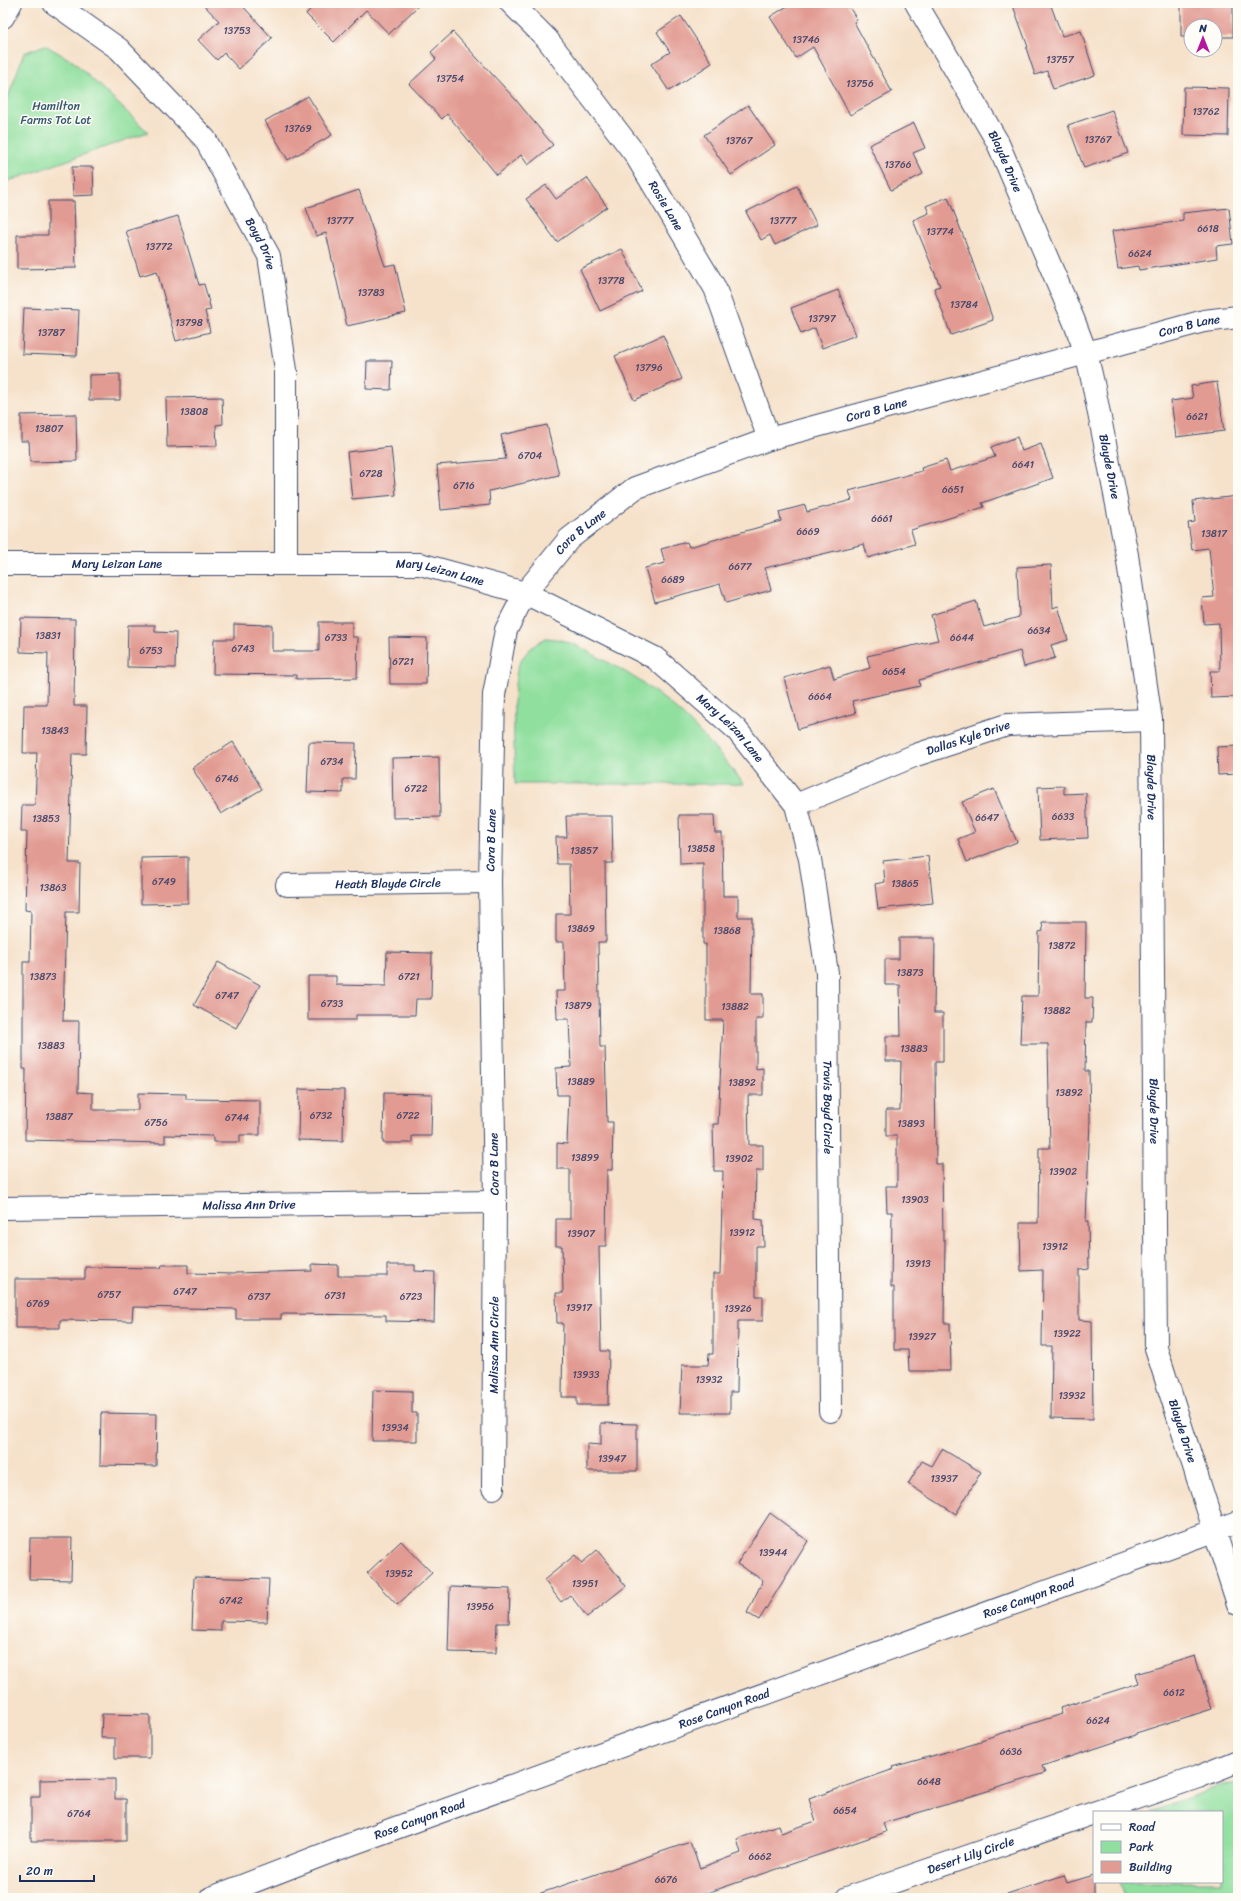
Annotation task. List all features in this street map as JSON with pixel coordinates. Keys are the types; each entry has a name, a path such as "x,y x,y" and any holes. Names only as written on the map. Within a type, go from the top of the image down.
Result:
{"street":[{"path":"3,17 11,3"},
{"name":"Boyd Drive","path":"54,3 119,49 205,140 269,256 286,370 286,563"},
{"name":"Rosie Lane","path":"511,3 547,39 635,154 715,288 769,438"},
{"name":"Blayde Drive","path":"916,3 997,141 1086,353 1127,555 1151,720 1156,1348 1238,1604"},
{"name":"Cora B Lane","path":"495,1202 490,882 494,695 506,630 524,593 569,540 635,488 769,438 1204,321 1238,318"},
{"name":"Mary Leizan Lane","path":"3,564 420,564 524,593 655,658 736,729 796,805"},
{"name":"Dallas Kyle Drive","path":"796,805 916,755 1008,725 1151,720"},
{"name":"Travis Boyd Circle","path":"796,805 810,859 827,973 830,1411"},
{"name":"Heath Blayde Circle","path":"287,884 490,882"},
{"name":"Malissa Ann Drive","path":"3,1208 495,1202"},
{"name":"Malissa Ann Circle","path":"493,1488 495,1202"},
{"name":"Rose Canyon Road","path":"211,1898 350,1845 1238,1522"},
{"name":"Desert Lily Circle","path":"1099,1811 1198,1777 1238,1761"},
{"name":"Desert Lily Circle","path":"847,1898 1093,1813"}],"green space":[{"name":"Hamilton Farms Tot Lot","path":"45,45 74,62 148,132 3,183 3,111 24,53"},
{"path":"546,638 568,642 623,671 644,684 680,712 696,728 744,784 515,784 514,703 517,672 520,662 525,654"},
{"path":"1238,1783 1238,1898 1125,1898 1120,1883 1223,1883 1223,1811 1154,1811 1222,1785"}],"building":[{"path":"202,3 240,3 272,38 239,69 224,53 217,60 198,40 219,21"},
{"path":"316,3 421,3 389,34 366,10 334,42 306,14"},
{"path":"792,3 847,3 857,20 854,22 892,92 850,115 813,47 796,58 770,17"},
{"path":"1012,3 1050,3 1062,36 1081,31 1095,75 1053,89 1047,71 1035,75 1026,48 1028,47"},
{"path":"1181,3 1233,3 1233,37 1223,37 1223,18 1183,18 1183,37 1181,37"},
{"path":"681,16 712,63 669,91 651,64 670,52 657,32"},
{"path":"453,32 516,100 553,145 528,165 521,155 497,175 447,114 442,119 409,84 436,59 431,52"},
{"path":"1184,87 1229,88 1228,136 1183,135"},
{"path":"308,96 332,135 288,160 265,121"},
{"path":"748,105 775,145 731,175 704,135"},
{"path":"1112,110 1128,153 1084,168 1068,125"},
{"path":"914,123 925,148 913,153 923,174 891,190 869,145"},
{"path":"72,167 93,167 94,195 73,196"},
{"path":"587,178 607,207 557,242 526,199 546,185 556,199"},
{"path":"797,186 817,225 775,245 770,235 761,240 746,212"},
{"path":"359,190 385,266 395,264 406,313 347,326 326,233 316,236 306,208"},
{"path":"948,197 993,320 951,335 934,288 940,286 913,220 929,213 926,206"},
{"path":"48,201 74,201 76,268 17,269 17,235 48,235"},
{"path":"1229,208 1233,244 1216,246 1217,258 1139,270 1138,266 1118,269 1112,231 1183,221 1183,213"},
{"path":"178,216 199,285 204,284 211,310 205,311 210,332 176,341 157,271 140,276 126,231"},
{"path":"622,249 642,291 600,311 580,269"},
{"path":"838,290 856,335 822,348 815,328 801,334 791,308"},
{"path":"24,308 79,310 77,356 22,354"},
{"path":"663,335 682,379 634,400 615,356"},
{"path":"367,361 392,361 391,390 366,389"},
{"path":"120,374 120,400 89,400 89,375"},
{"path":"1217,382 1224,431 1176,437 1171,401 1193,398 1191,386"},
{"path":"222,397 223,424 216,425 217,446 167,447 166,398"},
{"path":"76,414 77,461 30,462 29,441 21,441 21,415"},
{"path":"547,425 559,475 489,491 490,505 441,510 437,465 506,459 501,435"},
{"path":"1017,437 1022,451 1041,444 1053,478 982,503 984,507 911,530 915,544 868,558 864,544 765,568 771,590 726,603 720,584 655,602 645,568 665,563 661,549 687,542 689,547 781,521 779,512 805,505 807,512 852,500 849,491 922,471 921,468 946,460 950,471 995,457 991,447"},
{"path":"391,447 396,495 352,499 347,452"},
{"path":"1238,496 1238,697 1211,698 1210,671 1220,671 1219,623 1204,624 1202,598 1214,597 1209,548 1192,550 1188,523 1195,522 1193,501"},
{"path":"1051,565 1053,608 1058,606 1068,640 1051,645 1055,658 1024,667 1020,651 919,680 920,686 852,701 856,713 798,729 784,678 830,665 834,679 870,668 867,656 938,640 931,615 976,601 984,627 1019,617 1017,567"},
{"path":"21,618 75,619 74,706 87,706 86,754 72,754 69,863 80,863 79,912 66,912 63,1021 79,1021 78,1092 93,1093 93,1110 138,1110 138,1093 186,1094 186,1099 260,1100 260,1135 240,1135 240,1142 213,1142 213,1136 165,1135 165,1143 25,1140 26,1069 23,1069 23,962 30,962 31,911 25,910 27,832 21,832 22,805 35,805 37,753 23,753 24,705 47,705 48,653 20,652"},
{"path":"319,622 352,622 352,637 358,637 357,678 296,679 296,675 213,674 214,639 234,639 234,624 272,625 272,651 319,651"},
{"path":"128,625 155,625 155,632 176,633 175,668 127,667"},
{"path":"389,637 427,638 426,684 390,684"},
{"path":"233,742 262,789 221,814 192,768"},
{"path":"309,742 356,743 355,779 343,779 343,793 307,792"},
{"path":"1238,746 1238,774 1218,775 1217,747"},
{"path":"439,757 440,817 393,818 392,758"},
{"path":"1064,786 1064,794 1086,793 1088,838 1040,840 1038,787"},
{"path":"994,789 1017,842 967,862 958,839 975,832 962,802"},
{"path":"679,815 714,815 715,833 722,833 723,896 738,896 738,917 752,917 751,994 763,994 763,1019 756,1019 756,1069 763,1068 763,1095 748,1095 749,1145 763,1145 763,1171 756,1171 755,1219 763,1220 764,1246 756,1246 756,1296 763,1296 763,1321 738,1321 737,1392 730,1392 730,1413 680,1413 682,1365 708,1365 709,1354 713,1354 713,1274 720,1274 723,1171 714,1171 713,1124 718,1124 723,1020 706,1020 706,944 703,944 703,863 680,864"},
{"path":"566,816 612,816 613,863 605,863 606,942 598,942 600,1047 605,1047 607,1122 613,1122 612,1170 607,1170 606,1246 599,1246 601,1351 609,1351 608,1405 577,1405 577,1397 562,1397 563,1323 557,1323 556,1293 563,1293 562,1246 556,1246 556,1219 570,1219 570,1169 557,1169 557,1143 567,1144 569,1095 557,1095 556,1068 571,1067 569,1019 557,1019 556,991 565,991 564,942 556,942 556,914 570,914 569,864 557,864 556,837 567,837"},
{"path":"928,856 933,903 878,909 875,884 885,882 883,861"},
{"path":"188,857 188,903 141,904 141,858"},
{"path":"1042,922 1086,922 1085,998 1093,998 1092,1022 1086,1022 1085,1071 1089,1071 1090,1120 1086,1222 1088,1222 1089,1269 1079,1270 1079,1320 1092,1321 1093,1419 1051,1418 1052,1346 1042,1346 1043,1270 1021,1271 1020,1223 1038,1223 1039,1148 1050,1148 1048,1044 1020,1044 1022,996 1038,996 1039,932 1043,931"},
{"path":"899,938 935,938 934,1013 943,1013 943,1062 935,1062 936,1164 942,1164 943,1240 945,1240 944,1323 950,1323 951,1371 909,1371 908,1350 894,1350 894,1287 891,1287 892,1212 887,1212 886,1186 897,1186 897,1136 886,1136 886,1110 900,1110 901,1061 886,1061 886,1036 901,1036 900,985 885,985 885,959 899,959"},
{"path":"387,952 432,953 431,999 416,999 415,1015 356,1015 356,1020 308,1020 308,976 336,976 336,985 386,986"},
{"path":"218,962 260,985 236,1028 194,1005"},
{"path":"299,1089 344,1090 343,1141 298,1140"},
{"path":"384,1093 432,1094 431,1136 412,1136 412,1143 383,1143"},
{"path":"312,1264 338,1265 338,1276 387,1276 387,1265 415,1265 415,1271 435,1272 434,1322 386,1321 386,1315 281,1314 281,1319 236,1319 236,1309 133,1307 132,1321 60,1320 60,1328 15,1328 15,1279 85,1279 85,1267 161,1268 162,1265 188,1265 188,1273 235,1274 312,1271"},
{"path":"373,1390 412,1391 412,1413 417,1413 417,1441 372,1441"},
{"path":"101,1413 157,1414 156,1466 100,1465"},
{"path":"601,1423 637,1424 637,1471 587,1471 587,1444 601,1445"},
{"path":"942,1449 981,1472 956,1514 908,1484 922,1461 932,1466"},
{"path":"770,1513 808,1541 759,1620 747,1613 763,1580 737,1564"},
{"path":"30,1538 72,1538 71,1580 29,1579"},
{"path":"401,1541 432,1573 397,1605 367,1573"},
{"path":"597,1550 626,1586 587,1617 570,1595 561,1602 544,1580 575,1555 582,1563"},
{"path":"194,1577 269,1579 267,1622 221,1621 221,1631 192,1630"},
{"path":"450,1587 510,1589 509,1623 497,1623 496,1653 448,1652"},
{"path":"1195,1656 1212,1709 1136,1733 1136,1735 1042,1766 1045,1773 965,1799 883,1823 886,1832 692,1898 539,1898 538,1894 690,1842 700,1868 741,1853 737,1839 778,1825 781,1833 816,1821 809,1799 894,1769 893,1767 981,1742 981,1740 1062,1714 1060,1708 1139,1683 1136,1674"},
{"path":"102,1714 150,1715 150,1758 115,1758 115,1738 101,1738"},
{"path":"115,1779 115,1799 126,1799 126,1841 31,1841 31,1797 40,1797 40,1780"},
{"path":"1064,1875 1067,1883 1093,1875 1094,1898 1007,1898 1007,1894"}]}
